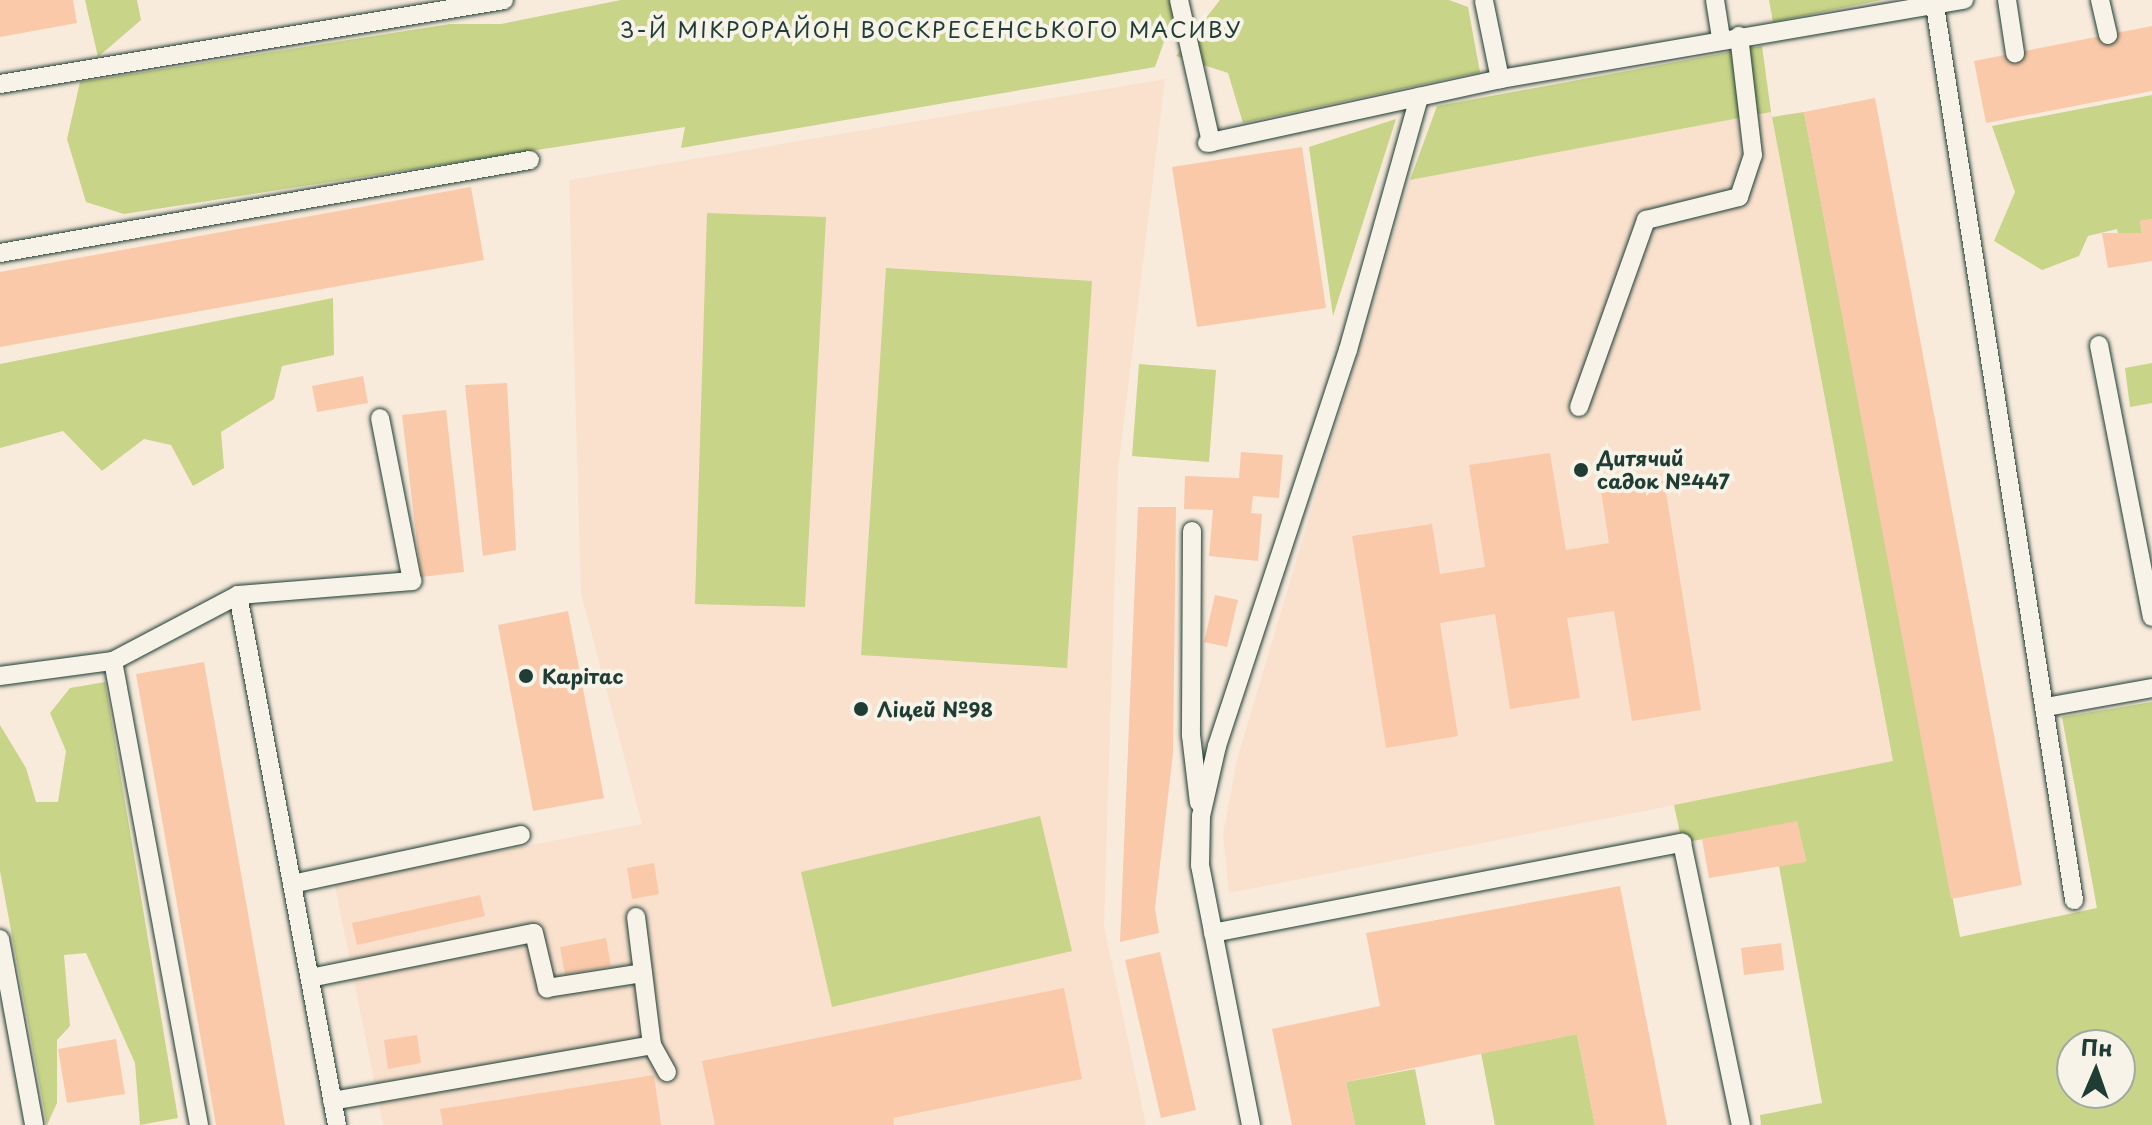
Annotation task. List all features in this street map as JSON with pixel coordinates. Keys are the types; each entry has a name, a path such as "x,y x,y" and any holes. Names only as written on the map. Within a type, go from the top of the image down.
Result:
{"lane":[{"path":"0,84 504,0"},
{"path":"1179,0 1209,143 1500,79 1730,37 1964,0"},
{"path":"1485,0 1500,79"},
{"path":"1579,407 1646,220 1739,197 1753,155 1730,37 1715,0"},
{"path":"2007,0 2015,53"},
{"path":"2100,0 2108,35"},
{"path":"1935,6 2074,900"},
{"path":"1201,823 1217,746 1348,350 1419,97"},
{"path":"0,253 530,160"},
{"path":"2099,345 2152,617"},
{"path":"0,676 113,661 238,595 412,581 380,418"},
{"path":"1192,531 1191,735 1201,823 1200,865 1251,1125"},
{"path":"238,595 337,1125"},
{"path":"113,661 199,1125"},
{"path":"2046,707 2152,688"},
{"path":"292,884 521,835"},
{"path":"1213,933 1682,843 1741,1125"},
{"path":"636,917 652,1045 667,1072"},
{"path":"310,978 534,933 547,988 643,973"},
{"path":"0,939 34,1125"},
{"path":"332,1101 652,1045"}],"shaded area":[{"name":"Ліцей №98","path":"1165,79 1118,471 1104,926 1146,1125 383,1125 334,882 642,824 581,594 569,180"},
{"name":"Дитячий садок №447","path":"1771,112 1893,762 1229,893 1223,835 1237,759 1410,180"}],"green space":[{"path":"85,0 137,0 141,20 98,57"},
{"path":"621,0 1179,0 1155,67 681,148 685,127 124,214 86,202 67,139 80,82 450,24 501,24"},
{"path":"1220,0 1449,0 1468,7 1480,72 1243,123 1228,73 1176,56"},
{"path":"1769,0 1882,0 1773,22"},
{"path":"1762,46 1771,112 1410,180 1437,106"},
{"path":"2152,95 2152,219 2140,221 2142,233 2119,237 2117,229 2088,236 2079,256 2042,270 1994,241 2015,192 1992,126"},
{"path":"1804,112 1960,937 2097,908 2062,717 2152,702 2152,1125 1761,1125 1760,1115 1822,1103 1779,866 1806,861 1797,822 1682,843 1674,805 1893,761 1772,117"},
{"path":"1396,119 1333,316 1309,147"},
{"path":"707,213 826,217 805,607 695,604"},
{"path":"886,268 1092,281 1067,668 861,655"},
{"path":"333,298 334,355 282,366 274,399 221,432 224,468 193,486 171,445 144,439 102,471 63,431 0,448 0,364"},
{"path":"2152,363 2152,403 2130,407 2125,368"},
{"path":"1139,364 1216,370 1209,462 1132,456"},
{"path":"105,682 178,1118 140,1125 135,1063 86,953 64,955 70,1026 57,1040 57,1103 47,1125 0,871 0,725 26,768 36,802 58,802 66,751 50,713 70,688"},
{"path":"1040,816 1072,951 832,1007 801,872"},
{"path":"1577,1034 1595,1125 1495,1125 1481,1053"},
{"path":"1415,1069 1426,1125 1355,1125 1346,1082"}],"building":[{"path":"0,0 73,0 77,23 0,37"},
{"path":"2152,26 2152,91 1986,123 1974,61"},
{"path":"1875,98 2022,885 1951,899 1804,112"},
{"path":"1302,147 1326,308 1197,327 1172,167"},
{"path":"471,187 484,260 0,347 0,272"},
{"path":"2152,219 2152,261 2108,268 2102,233 2142,233 2140,221"},
{"path":"363,376 368,403 317,412 312,386"},
{"path":"507,383 516,550 483,556 465,385"},
{"path":"446,410 464,572 421,577 402,415"},
{"path":"1241,452 1283,455 1279,498 1253,496 1251,513 1262,514 1258,561 1209,556 1213,510 1184,509 1185,476 1239,478"},
{"path":"1550,453 1566,550 1609,543 1601,491 1664,480 1701,710 1632,721 1614,611 1567,618 1580,698 1510,709 1495,614 1440,623 1458,736 1386,748 1352,536 1432,524 1440,574 1485,567 1469,465"},
{"path":"1138,507 1176,507 1173,753 1155,908 1159,933 1120,942"},
{"path":"1215,595 1238,600 1227,647 1204,642"},
{"path":"568,611 604,798 533,811 498,625"},
{"path":"204,662 285,1125 216,1125 136,674"},
{"path":"1797,821 1806,862 1709,878 1702,839"},
{"path":"654,863 659,894 632,899 627,868"},
{"path":"1620,886 1667,1125 1595,1125 1577,1034 1346,1082 1355,1125 1292,1125 1272,1029 1380,1006 1366,933"},
{"path":"480,895 485,916 357,945 352,923"},
{"path":"606,938 611,966 565,974 560,947"},
{"path":"1781,943 1784,970 1744,975 1741,948"},
{"path":"1160,952 1196,1110 1161,1118 1125,960"},
{"path":"1064,988 1082,1079 893,1118 894,1125 715,1125 702,1061"},
{"path":"417,1035 421,1063 388,1069 384,1040"},
{"path":"116,1039 125,1094 67,1103 58,1049"},
{"path":"654,1075 661,1125 443,1125 440,1109"}],"place":[{"name":"Дитячий садок №447","path":"1581,470"},
{"name":"Карітас","path":"526,676"},
{"name":"Ліцей №98","path":"861,709"}],"district":[{"name":"3-Й МІКРОРАЙОН ВОСКРЕСЕНСЬКОГО МАСИВУ","path":"931,29"}]}
